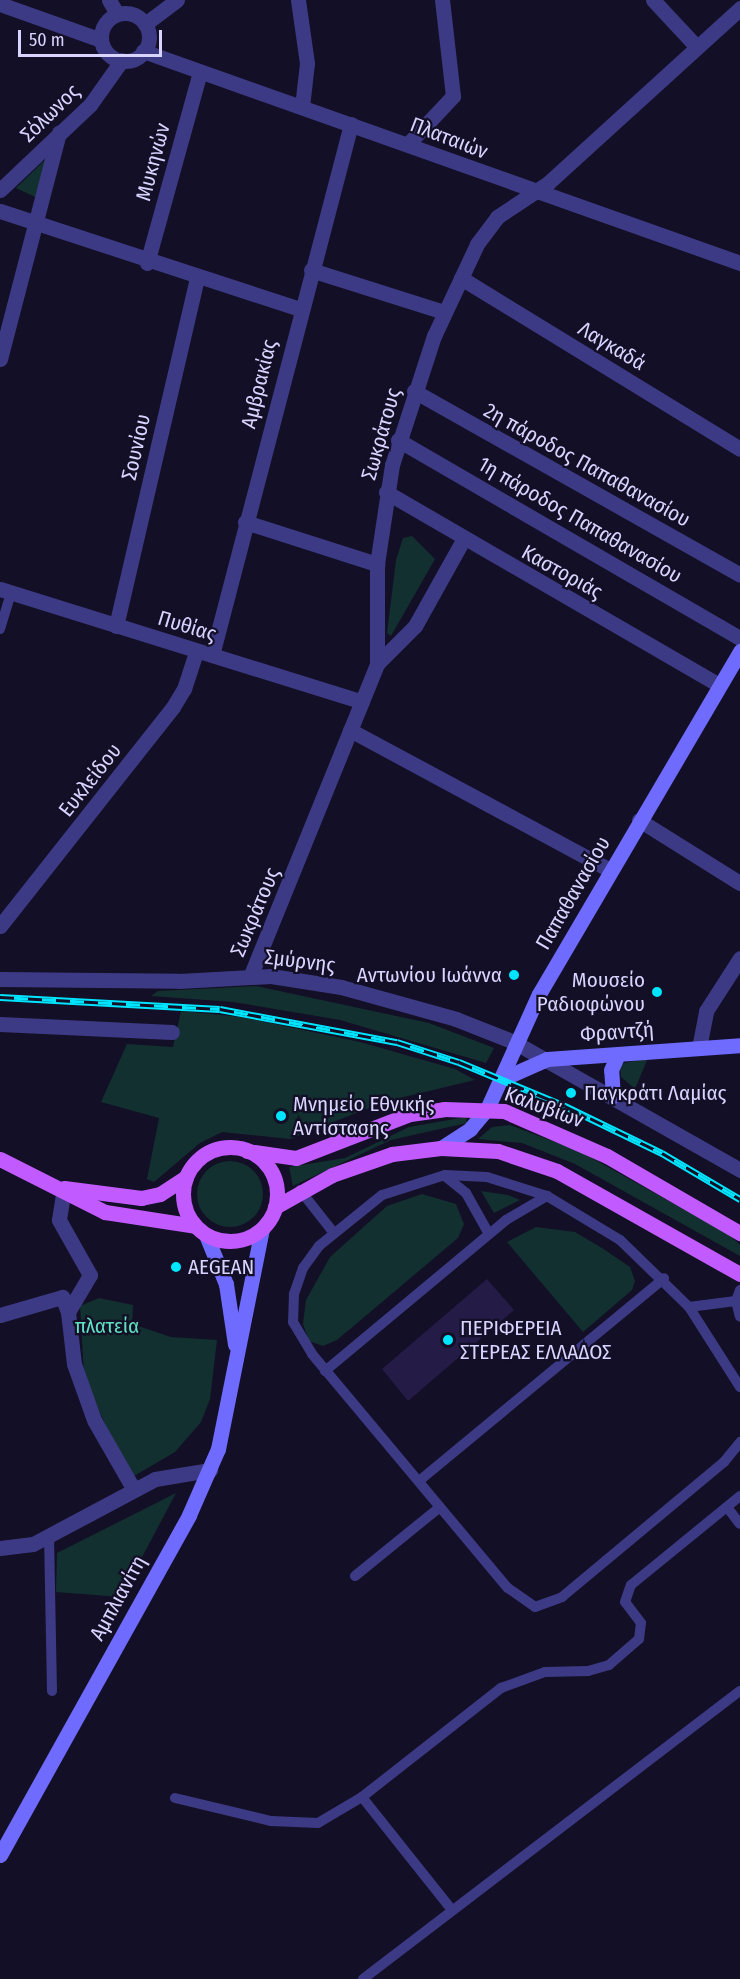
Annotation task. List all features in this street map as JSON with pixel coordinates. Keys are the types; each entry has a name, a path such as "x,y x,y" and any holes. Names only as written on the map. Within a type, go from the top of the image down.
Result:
{"main road":[{"name":"Παπαθανασίου","path":"441,1148 470,1129 487,1109 502,1079 514,1042 610,870 740,651"},
{"name":"Φραντζή","path":"502,1079 547,1059 740,1045"},
{"path":"613,1096 611,1070 618,1054"},
{"name":"Καλυβίων","path":"248,1151 296,1158 410,1114 487,1109 529,1120 607,1155 740,1233"},
{"path":"64,1188 146,1198 186,1177 212,1151 233,1148 248,1151 272,1174 275,1207"},
{"path":"3,1165 64,1188 105,1212 201,1230 239,1240 262,1228 275,1207 300,1190 379,1157 441,1148 498,1151 549,1168 740,1274"},
{"path":"186,1177 184,1203 201,1230"},
{"name":"Αμπλιανίτη","path":"0,1855 5,1835 210,1470 225,1428 235,1347 262,1228"},
{"name":"Αμπλιανίτη","path":"201,1230 226,1284 235,1347"}],"street":[{"path":"109,0 117,14"},
{"path":"145,24 177,0"},
{"path":"298,0 307,63 302,107"},
{"path":"408,144 453,96 442,0"},
{"path":"653,0 694,44"},
{"path":"0,4 101,40"},
{"name":"Σωκράτους","path":"250,977 377,664 377,564 386,492 398,440 414,391 444,312 461,278 492,222 535,192 694,44 740,8"},
{"path":"117,14 135,15 145,24 148,35 143,51 122,60 108,54 101,40 104,25 117,14"},
{"name":"Πλαταιών","path":"143,51 740,263"},
{"name":"Σόλωνος","path":"0,190 90,105 122,60"},
{"name":"Μυκηνών","path":"147,263 200,72"},
{"name":"Αμβρακίας","path":"212,655 310,270 351,124"},
{"path":"0,359 38,227 59,133"},
{"path":"0,211 38,227 147,263 300,309"},
{"path":"310,270 444,312"},
{"name":"Σουνίου","path":"116,626 197,278"},
{"name":"Λαγκαδά","path":"461,278 740,449"},
{"name":"2η πάροδος Παπαθανασίου","path":"414,391 740,575"},
{"name":"1η πάροδος Παπαθανασίου","path":"398,440 740,638"},
{"name":"Καστοριάς","path":"386,492 463,540 719,685"},
{"path":"245,522 377,564"},
{"path":"377,664 415,626 463,540"},
{"name":"Πυθίας","path":"5,591 362,702"},
{"name":"Ευκλείδου","path":"0,926 172,707 184,689 196,651"},
{"path":"350,730 610,870"},
{"path":"639,820 740,883"},
{"path":"699,1048 706,1011 740,958"},
{"name":"Σμύρνης","path":"0,979 288,977 341,987 456,1019 514,1042 613,1096 740,1170"},
{"path":"0,1024 172,1032"},
{"path":"64,1188 59,1221 90,1275 68,1312"},
{"path":"0,1315 62,1297 68,1312 74,1364 83,1395 133,1488"},
{"path":"0,1548 20,1548 49,1535 133,1488 172,1475 210,1470"}],"lane":[{"path":"0,629 5,591"},
{"path":"445,1175 466,1193 489,1234"},
{"path":"740,1387 689,1307 664,1278 620,1240 547,1196 487,1177 445,1175 388,1192 333,1232 303,1268 292,1305 298,1335 326,1371 508,1588 535,1607 562,1597 724,1462 740,1442"},
{"path":"300,1190 333,1232"},
{"path":"326,1371 489,1234 547,1196"},
{"path":"419,1481 664,1278"},
{"path":"689,1307 738,1296 740,1317"},
{"path":"175,1798 271,1821 318,1823 362,1797 501,1688 545,1672 588,1671 609,1665 639,1639 641,1623 625,1602 631,1584 740,1496"},
{"path":"355,1576 440,1507"},
{"path":"727,1507 740,1524"},
{"path":"49,1535 52,1691"},
{"path":"363,1979 740,1691"},
{"path":"362,1797 452,1910"}],"green space":[{"path":"46,159 37,198 16,188"},
{"path":"412,536 435,559 391,636 387,633 396,560 403,538"},
{"path":"256,986 429,1023 494,1048 486,1063 340,1020 233,1002 151,996 158,991"},
{"path":"181,1011 242,1017 360,1042 455,1069 475,1080 387,1101 290,1139 222,1132 200,1143 154,1182 147,1179 159,1118 101,1102 127,1044 173,1047"},
{"path":"648,1058 635,1089 621,1077 620,1064"},
{"path":"466,1117 467,1123 391,1140 293,1186 289,1167 345,1158 409,1127"},
{"path":"510,1125 581,1152 728,1234 740,1245 740,1256 575,1164 522,1143 478,1139 492,1127"},
{"path":"223,1161 237,1161 249,1166 258,1175 263,1194 261,1207 254,1218 237,1227 223,1227 211,1222 202,1213 197,1201 197,1187 202,1175 211,1166"},
{"path":"481,1191 508,1195 520,1200 494,1213"},
{"path":"422,1194 456,1204 464,1224 458,1238 337,1340 323,1346 309,1341 303,1324 306,1300 330,1257 387,1206"},
{"path":"536,1227 575,1232 630,1267 635,1281 632,1290 583,1332 507,1242"},
{"name":"πλατεία","path":"99,1298 133,1305 132,1324 171,1337 217,1340 210,1399 201,1422 175,1452 134,1476 110,1436 84,1375 80,1306"},
{"path":"176,1493 121,1597 56,1592 57,1553"}],"building":[{"name":"ΠΕΡΙΦΕΡΕΙΑ ΣΤΕΡΕΑΣ ΕΛΛΑΔΟΣ","path":"487,1279 514,1310 408,1401 382,1369"}],"railway":[{"path":"0,997 220,1009 397,1042 459,1062 565,1106 662,1153 740,1199"}],"place":[{"name":"Αντωνίου Ιωάννα","path":"514,975"},
{"name":"Μουσείο Ραδιοφώνου","path":"657,992"},
{"name":"Παγκράτι Λαμίας","path":"571,1093"},
{"name":"Μνημείο Εθνικής Αντίστασης","path":"281,1116"},
{"name":"AEGEAN","path":"176,1267"},
{"name":"ΠΕΡΙΦΕΡΕΙΑ ΣΤΕΡΕΑΣ ΕΛΛΑΔΟΣ","path":"448,1340"}]}
